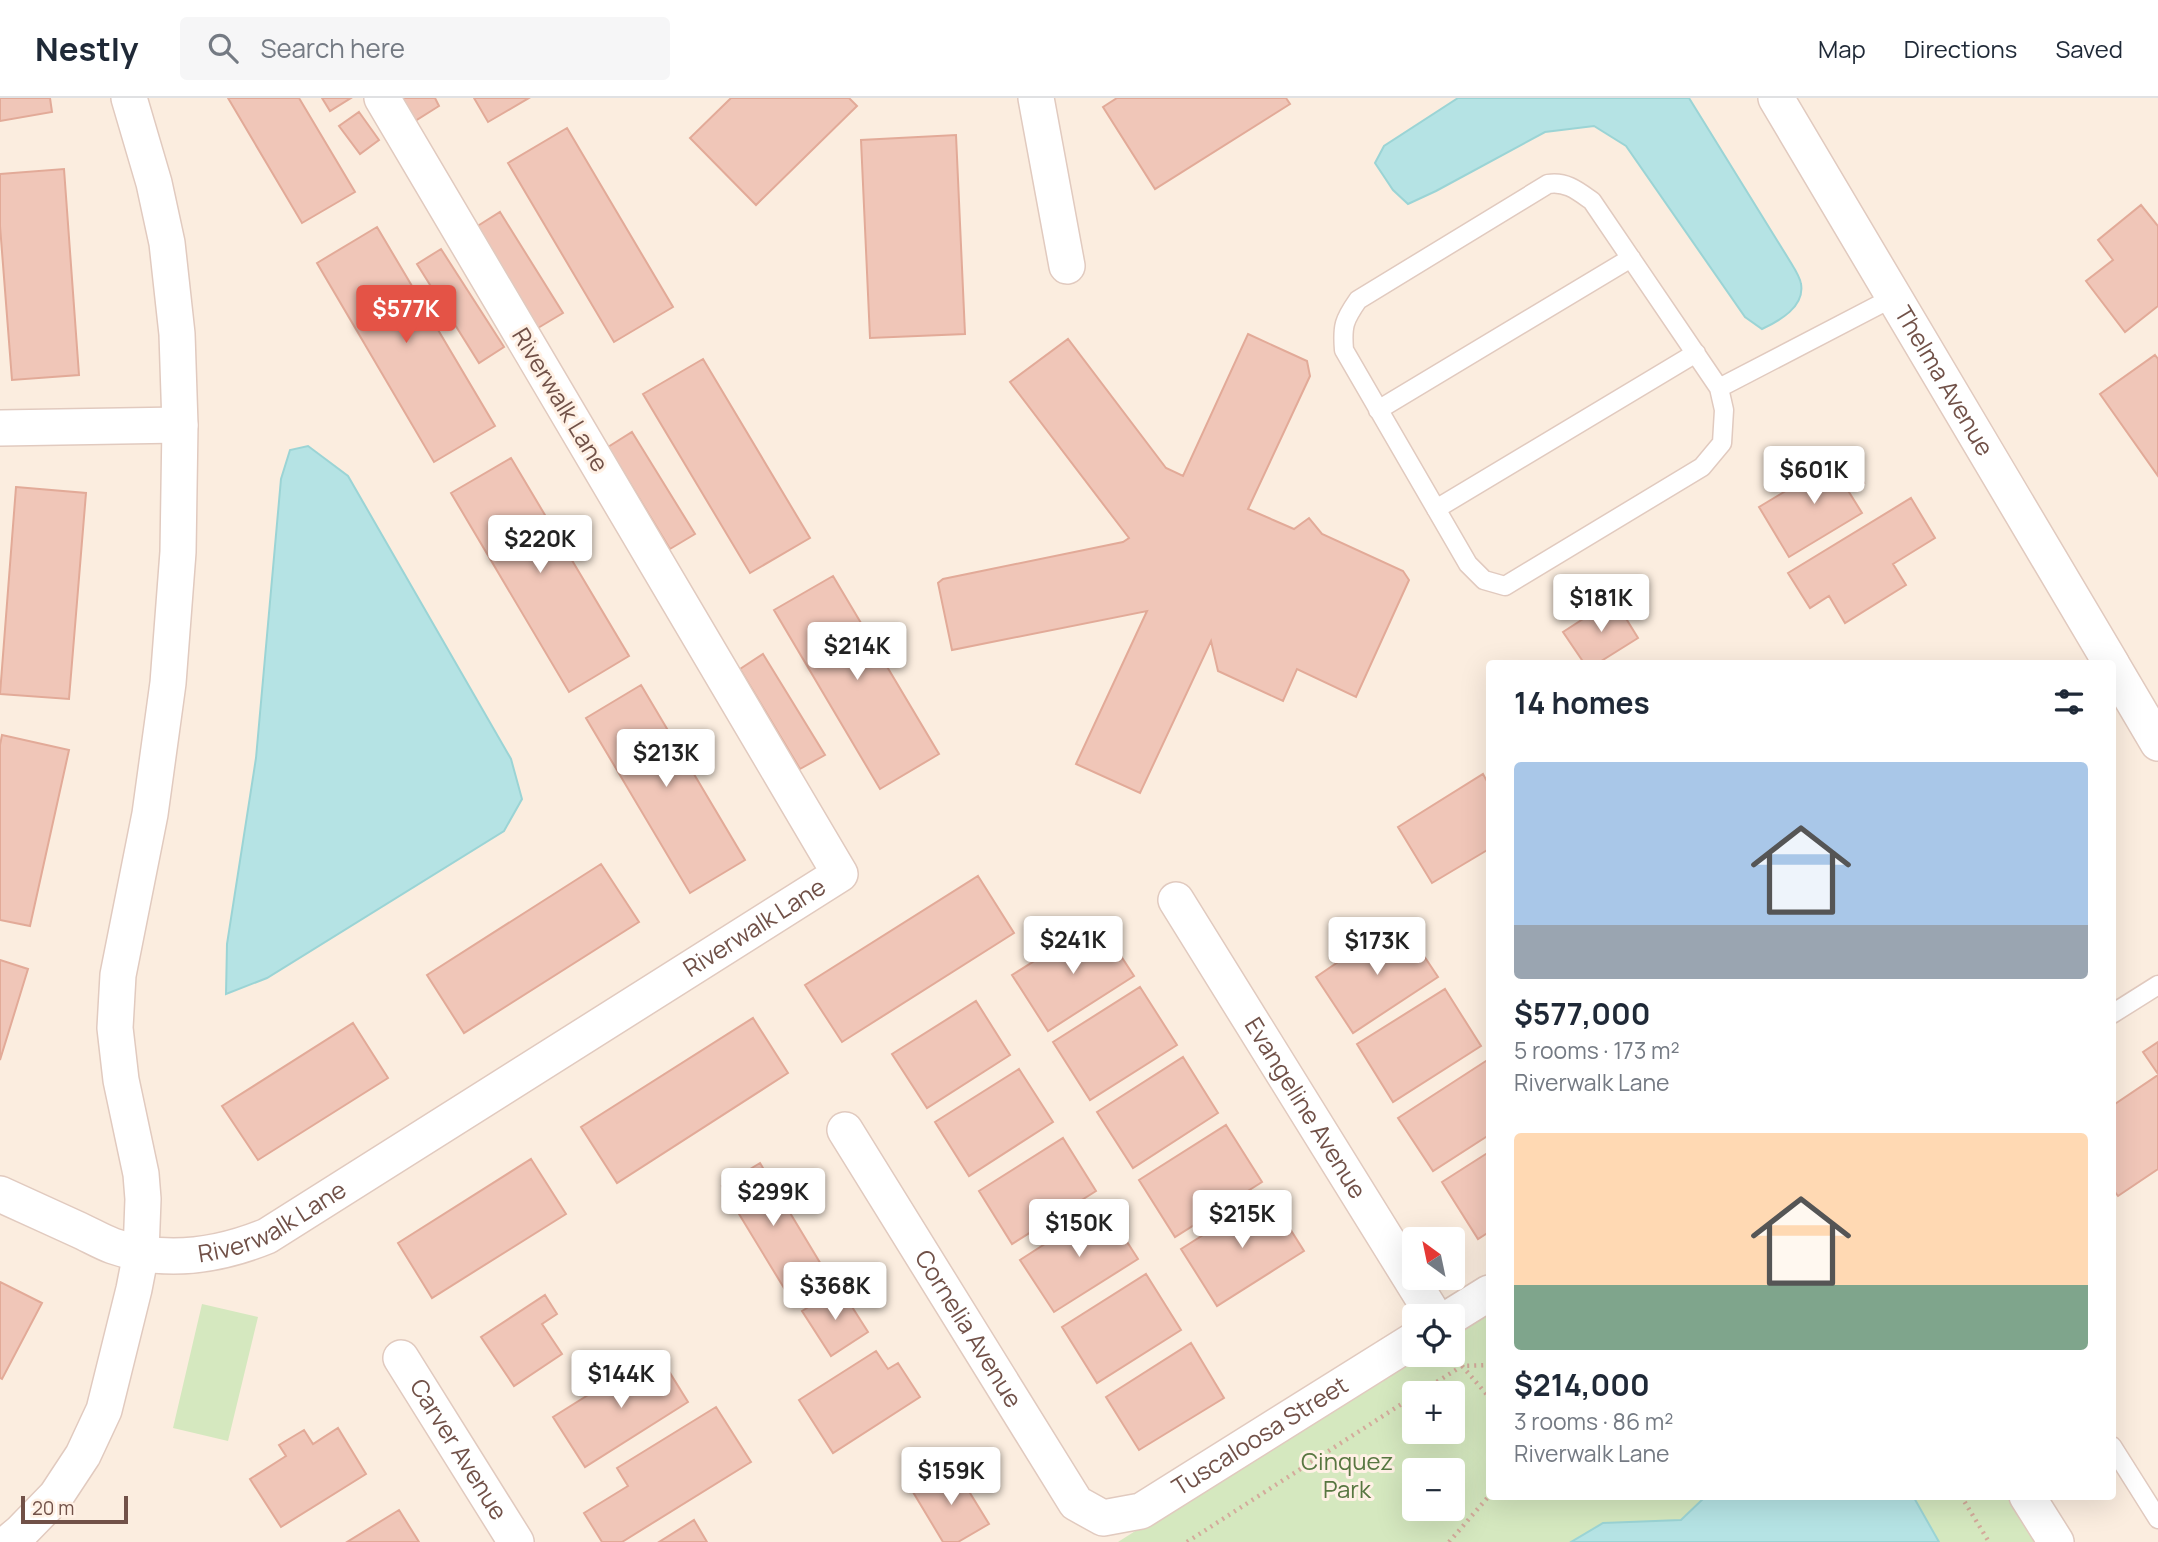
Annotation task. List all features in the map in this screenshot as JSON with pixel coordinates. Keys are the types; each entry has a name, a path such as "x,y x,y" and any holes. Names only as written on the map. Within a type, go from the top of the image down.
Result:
{"street":[{"path":"9,1542 56,1496 83,1455 104,1410 141,1253 141,1174 121,1080 115,1028 118,975 150,814 168,683 178,552 180,425 177,334 167,243 154,183 130,98"},
{"name":"Riverwalk Lane","path":"0,1194 113,1246 141,1253 193,1256 243,1246 267,1236 840,874 382,98"},
{"path":"1036,98 1068,265"},
{"name":"Thelma Avenue","path":"1776,98 2110,660"},
{"path":"0,428 180,425"},
{"name":"Thelma Avenue","path":"2116,671 2158,743"},
{"name":"Evangeline Avenue","path":"1176,900 1427,1304"},
{"name":"Cornelia Avenue","path":"845,1130 1076,1503 1102,1518"},
{"path":"1465,1308 1486,1295"},
{"name":"Tuscaloosa Street","path":"1102,1518 1141,1511 1402,1348"},
{"name":"Carver Avenue","path":"401,1358 516,1542"},
{"path":"2030,1500 2056,1542"}],"lane":[{"path":"1558,183 1574,188 1592,201 1631,258 1719,388 1724,410 1722,443 1702,467 1505,586 1484,580 1468,564 1344,350 1342,328 1358,300 1548,184 1558,183"},
{"path":"1378,410 1631,258"},
{"path":"1719,388 1894,297"},
{"path":"1436,509 1696,353"},
{"path":"2116,1011 2158,985"},
{"path":"2116,1452 2158,1519"}],"path":[{"path":"1465,1366 1486,1365"},
{"path":"1438,1381 1460,1367"},
{"path":"1463,1367 1486,1393"},
{"path":"1187,1542 1402,1404"},
{"path":"1449,1542 1486,1499"},
{"path":"1963,1500 1989,1542"}],"green space":[{"path":"202,1304 258,1317 228,1441 173,1428"},
{"name":"Cinquez Park","path":"1486,1308 1486,1500 2011,1500 2037,1542 1118,1542 1402,1362 1402,1367 1465,1367 1465,1322"}],"water":[{"path":"1458,98 1689,98 1796,271 1801,284 1799,300 1783,317 1762,329 1745,317 1626,146 1594,126 1545,132 1408,204 1393,190 1375,163 1384,146"},
{"path":"308,446 348,476 511,759 522,799 504,831 267,978 226,994 227,944 256,758 281,479 290,450"},
{"path":"1702,1500 1915,1500 1939,1542 1571,1542 1603,1523 1681,1520"}],"building":[{"path":"0,98 50,98 52,112 0,121"},
{"path":"228,98 299,98 355,192 302,223"},
{"path":"322,98 351,98 330,111"},
{"path":"402,98 435,98 439,106 415,121"},
{"path":"474,98 529,98 488,122"},
{"path":"731,98 849,98 857,106 756,205 690,138"},
{"path":"1117,98 1286,98 1290,104 1155,189 1103,107"},
{"path":"359,112 379,140 360,154 339,126"},
{"path":"567,128 673,307 614,342 508,163"},
{"path":"956,135 965,334 870,338 861,140"},
{"path":"64,169 79,375 12,380 0,226 0,174"},
{"path":"2141,205 2158,226 2158,306 2125,332 2086,281 2113,260 2098,240"},
{"path":"500,212 563,313 538,328 476,227"},
{"path":"377,227 495,426 434,462 317,263"},
{"path":"441,249 504,347 479,363 417,264"},
{"path":"1248,334 1307,361 1310,376 1248,509 1294,529 1309,518 1322,534 1403,571 1409,580 1356,697 1297,669 1283,701 1218,671 1211,641 1140,793 1076,764 1147,611 952,650 938,583 943,579 1123,542 1129,538 1010,382 1068,339 1166,468 1183,476"},
{"path":"2155,355 2158,359 2158,476 2100,394"},
{"path":"703,359 810,538 750,573 643,394"},
{"path":"632,432 695,534 670,549 608,447"},
{"path":"1847,454 1864,483 1849,492 1862,513 1789,557 1759,507"},
{"path":"511,458 629,656 569,692 451,493"},
{"path":"16,487 86,493 69,699 0,694"},
{"path":"1911,498 1935,538 1893,564 1906,585 1845,623 1829,596 1810,608 1788,573"},
{"path":"833,576 939,754 880,789 774,610"},
{"path":"1614,599 1638,638 1603,660 1582,660 1563,632"},
{"path":"763,654 825,755 800,769 740,669"},
{"path":"641,685 745,860 690,893 586,718"},
{"path":"2,735 69,750 30,926 0,920"},
{"path":"1483,774 1486,780 1486,851 1432,883 1398,827"},
{"path":"601,864 639,922 464,1033 427,975"},
{"path":"978,876 1014,933 842,1042 805,985"},
{"path":"1400,920 1438,977 1353,1033 1316,977"},
{"path":"1098,921 1134,976 1048,1031 1012,975"},
{"path":"0,960 28,969 0,1060"},
{"path":"1140,987 1177,1045 1090,1100 1053,1042"},
{"path":"1445,989 1481,1046 1393,1102 1357,1044"},
{"path":"976,1001 1010,1055 927,1108 892,1054"},
{"path":"753,1018 788,1073 617,1183 581,1127"},
{"path":"353,1023 388,1078 258,1160 222,1106"},
{"path":"2158,1042 2158,1074 2143,1052"},
{"path":"1183,1057 1218,1113 1133,1168 1097,1112"},
{"path":"1486,1061 1486,1137 1433,1171 1398,1118"},
{"path":"1019,1069 1053,1122 969,1176 935,1122"},
{"path":"2158,1075 2158,1169 2118,1196 2116,1193 2116,1103"},
{"path":"1226,1125 1262,1182 1175,1237 1139,1180"},
{"path":"1063,1138 1096,1191 1012,1244 979,1191"},
{"path":"1486,1154 1486,1234 1478,1239 1442,1182"},
{"path":"531,1159 566,1214 432,1298 398,1243"},
{"path":"760,1163 825,1271 787,1293 722,1186"},
{"path":"1268,1194 1304,1251 1217,1306 1181,1249"},
{"path":"1104,1206 1138,1259 1054,1312 1020,1260"},
{"path":"1146,1274 1181,1330 1097,1383 1062,1327"},
{"path":"0,1282 42,1303 2,1379 0,1378"},
{"path":"840,1288 868,1332 831,1356 802,1311"},
{"path":"545,1295 557,1314 542,1324 562,1354 514,1386 481,1337"},
{"path":"1191,1343 1224,1398 1139,1450 1106,1397"},
{"path":"876,1351 888,1369 898,1363 920,1397 833,1453 799,1400"},
{"path":"657,1352 688,1402 585,1467 553,1417"},
{"path":"716,1407 751,1462 622,1542 602,1542 584,1513 628,1486 617,1468"},
{"path":"338,1428 366,1474 281,1527 250,1479 286,1456 279,1445 304,1430 313,1444"},
{"path":"954,1467 989,1524 958,1542 943,1542 913,1492"},
{"path":"399,1510 419,1542 347,1542"},
{"path":"694,1520 707,1542 659,1542"}]}
